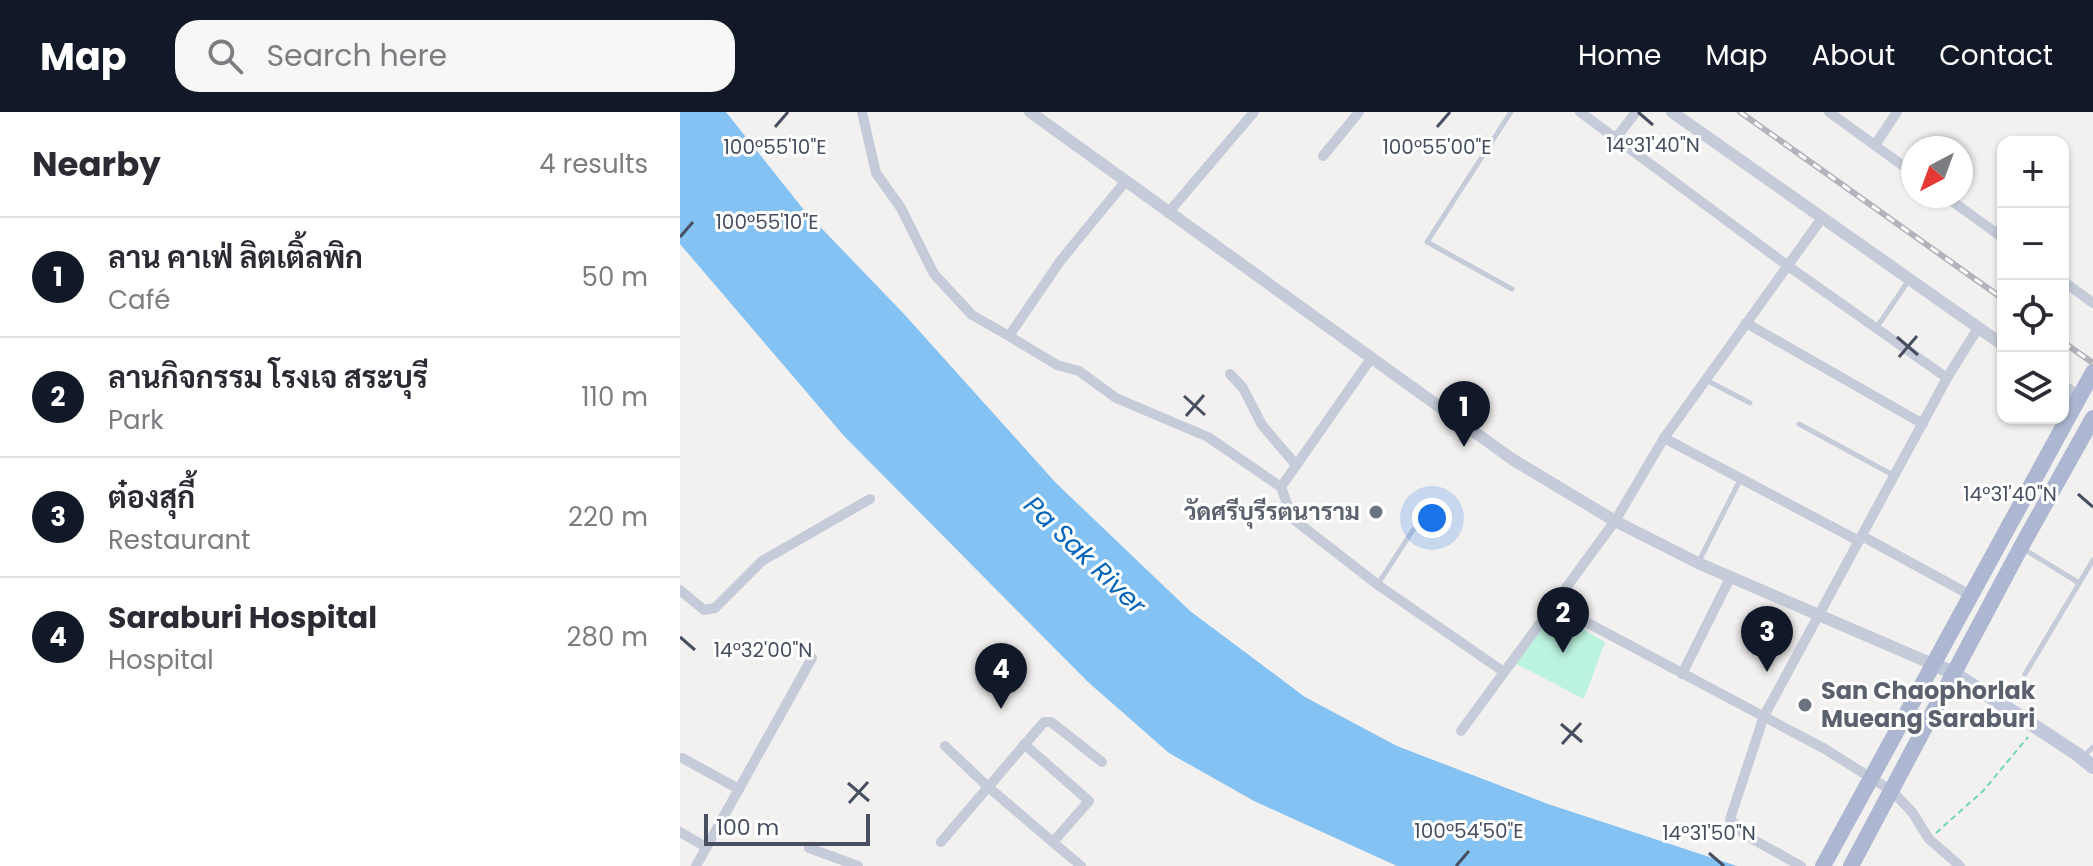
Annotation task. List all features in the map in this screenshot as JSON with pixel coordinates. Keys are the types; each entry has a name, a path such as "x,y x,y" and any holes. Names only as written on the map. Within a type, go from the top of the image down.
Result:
{"main road":[{"path":"1823,866 2093,372"},
{"path":"1854,861 2093,418"},
{"path":"1935,665 1954,673 2036,727 2089,757"}],"street":[{"path":"862,112 876,173 901,208 934,274 972,315 1057,365 1079,371 1116,398 1208,437 1281,487 1292,518 1378,585 1504,672"},
{"path":"1030,112 1512,459 1615,521 1698,563 1817,617 1935,665"},
{"path":"1168,213 1254,112"},
{"path":"1323,156 1359,112"},
{"path":"1580,112 1788,266 1947,378"},
{"path":"1616,138 1636,112"},
{"path":"1672,112 1997,341"},
{"path":"1829,112 1901,164"},
{"path":"1875,145 1897,112"},
{"path":"1009,336 1061,260 1125,182"},
{"path":"1962,208 1997,234"},
{"path":"1461,731 1615,521 1664,438 1822,218"},
{"path":"2069,285 2093,303"},
{"path":"1746,323 1923,424"},
{"path":"1801,866 1745,835 1730,819 1764,716 1947,378 1978,328"},
{"path":"1281,487 1372,357"},
{"path":"1230,374 1243,388 1262,425 1296,465"},
{"path":"2069,390 2079,397"},
{"path":"1664,438 1972,596"},
{"path":"680,590 704,610 715,608 762,561 870,499"},
{"path":"1682,674 1730,578"},
{"path":"1552,604 1825,749 1892,791 1912,812 1929,839 1960,866"},
{"path":"696,866 812,658"},
{"path":"941,842 1044,722 1051,722 1102,762"},
{"path":"1024,744 1089,801 1053,842"},
{"path":"945,746 1081,866"},
{"path":"682,758 739,789"},
{"path":"680,832 706,847"},
{"path":"809,848 858,866"}],"lane":[{"path":"1511,112 1427,242 1512,289"},
{"path":"1876,328 1909,280"},
{"path":"1706,380 1750,403"},
{"path":"1799,424 1895,476"},
{"path":"1698,563 1741,479"},
{"path":"1378,585 1413,530 1446,513"},
{"path":"2021,547 2079,583"},
{"path":"2025,674 2093,560"}],"path":[{"path":"1929,839 1983,791 2036,727"}],"green space":[{"path":"1554,612 1605,642 1584,699 1516,664"}],"water":[{"name":"Pa Sak River","path":"680,112 726,112 804,210 904,314 1056,483 1190,611 1305,697 1397,746 1548,804 1737,866 1397,866 1254,801 1169,753 1088,682 844,436 680,244"}],"railway":[{"path":"1740,112 1997,295"},
{"path":"2069,346 2093,363"}],"place":[{"name":"ลาน คาเฟ่ ลิตเติ้ลพิก","path":"1464,447"},
{"name":"วัดศรีบุรีรตนาราม","path":"1376,512"},
{"name":"ลานกิจกรรม โรงเจ สระบุรี","path":"1563,653"},
{"name":"ต๋องสุกี้","path":"1767,672"},
{"name":"San Chaophorlak Mueang Saraburi","path":"1805,705"},
{"name":"Saraburi Hospital","path":"1001,709"}]}
